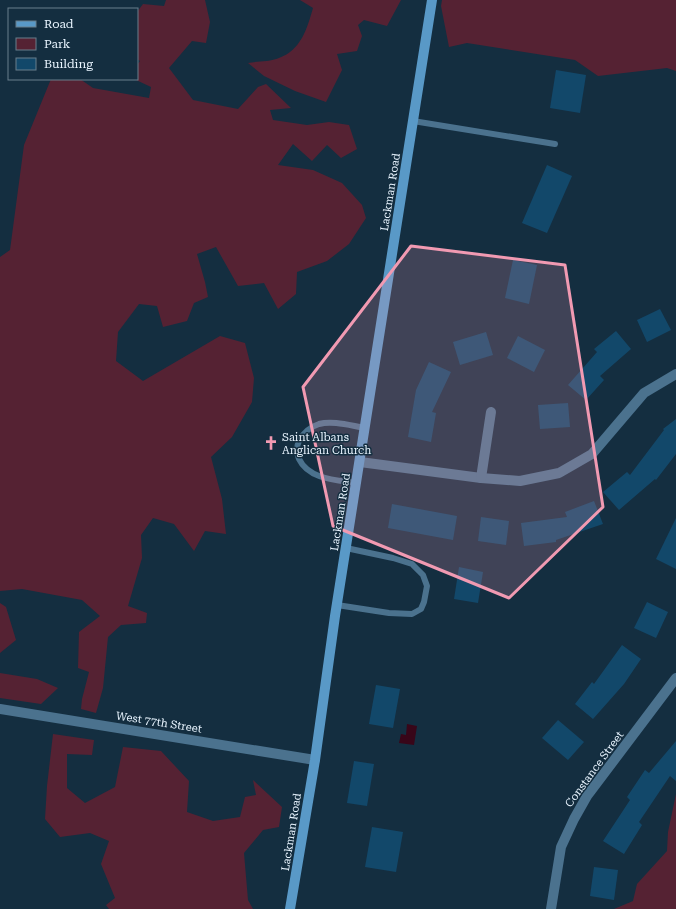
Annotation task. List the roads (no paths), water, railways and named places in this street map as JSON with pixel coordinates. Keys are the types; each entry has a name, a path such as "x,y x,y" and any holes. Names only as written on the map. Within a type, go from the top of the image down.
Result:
{"main road":[{"name":"Lackman Road","path":"290,909 315,760 337,605 432,0"}],"street":[{"path":"360,462 481,478 520,481 559,473 592,454 644,393 676,374"},
{"path":"481,478 491,412"},
{"name":"Constance Street","path":"551,909 561,847 574,819 587,796 676,678"},
{"name":"West 77th Street","path":"0,709 315,760"}],"lane":[{"path":"413,121 555,144"},
{"path":"357,483 324,478 305,468 301,463 297,451 297,445 307,431 320,424 334,424 366,428"},
{"path":"337,605 389,613 412,614 421,608 424,602 427,586 423,575 412,564 393,558 346,548"}],"place":[{"name":"Saint Albans Anglican Church","path":"271,443"}]}
